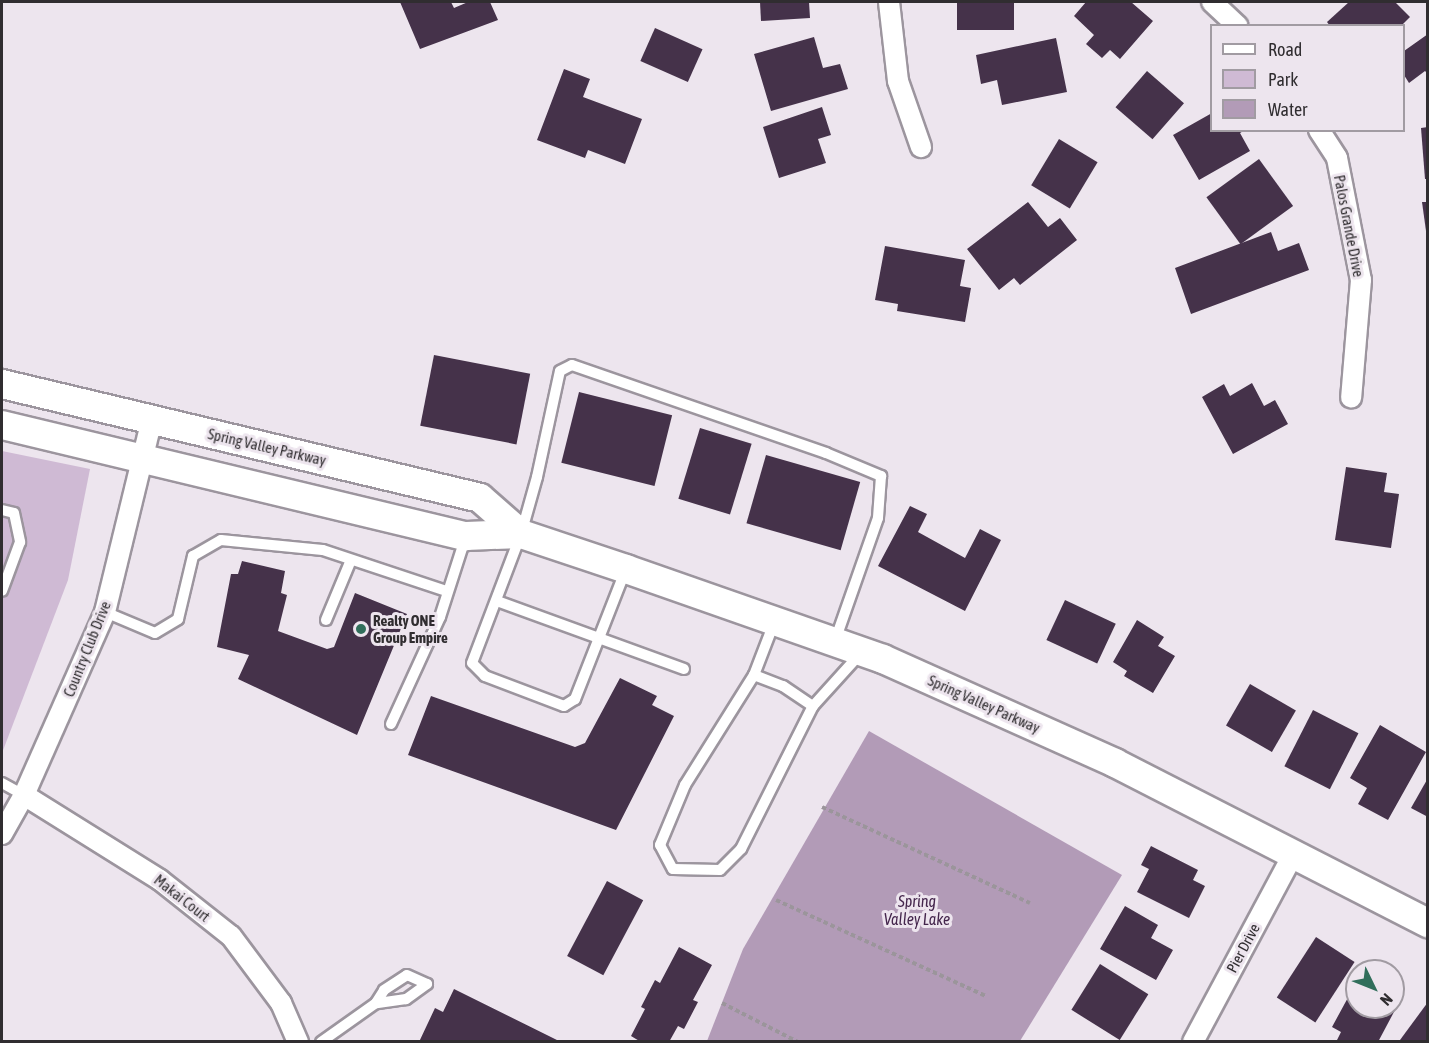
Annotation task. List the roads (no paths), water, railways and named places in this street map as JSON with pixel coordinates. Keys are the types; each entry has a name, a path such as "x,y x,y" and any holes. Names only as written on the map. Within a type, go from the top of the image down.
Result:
{"street":[{"path":"889,2 898,81 921,147"},
{"path":"1212,2 1236,24"},
{"name":"Palos Grande Drive","path":"1320,132 1336,158 1361,280 1351,398"},
{"name":"Spring Valley Parkway","path":"2,384 480,498 521,534"},
{"name":"Country Club Drive","path":"2,834 24,795 105,612 152,419"},
{"name":"Spring Valley Parkway","path":"2,425 466,536 521,534 775,621 862,652 1115,763 1428,923"},
{"name":"Makai Court","path":"24,795 160,880 231,936 281,1003 298,1041"},
{"name":"Pier Drive","path":"1193,1041 1293,855"}],"lane":[{"path":"626,569 583,686 575,699 564,706 485,676 472,663 521,534 537,477 560,371 572,365 826,453 881,476 878,518 835,642"},
{"path":"2,510 14,513 20,542 2,591"},
{"path":"391,724 440,617 446,591 466,536"},
{"path":"105,612 155,633 178,619 193,556 221,540 322,550 446,591"},
{"path":"326,620 351,560"},
{"path":"497,601 684,669"},
{"path":"775,621 754,675 685,785 660,845 673,869 720,870 741,849 813,706 862,652"},
{"path":"754,675 783,686 813,706"},
{"path":"2,783 24,795"},
{"path":"321,1041 376,1003"}],"water":[{"name":"Spring Valley Lake","path":"869,731 1122,875 1020,1041 707,1041 743,949"}],"place":[{"name":"Realty ONE Group Empire","path":"361,629"}]}
